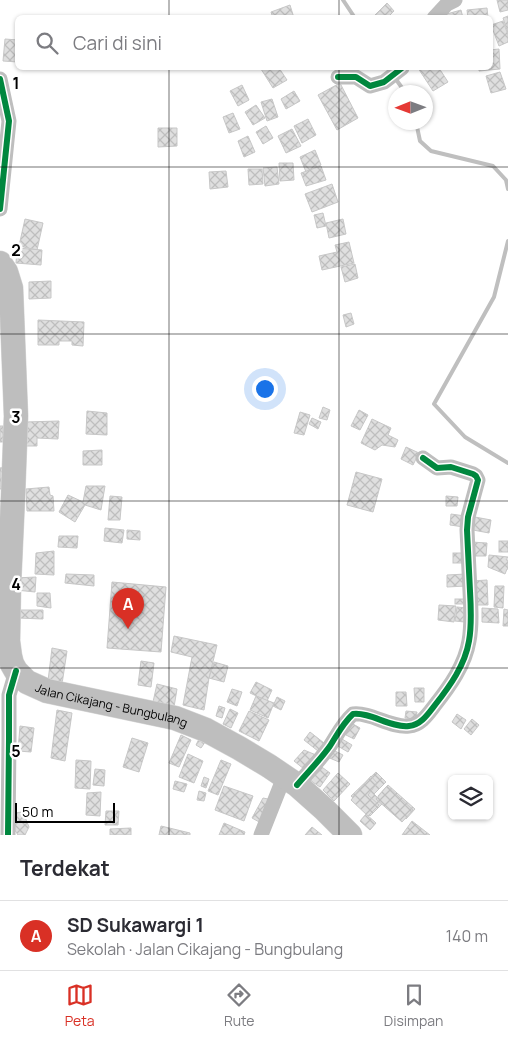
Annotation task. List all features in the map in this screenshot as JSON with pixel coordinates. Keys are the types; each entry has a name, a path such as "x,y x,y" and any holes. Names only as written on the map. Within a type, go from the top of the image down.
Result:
{"main road":[{"path":"0,263 6,272 11,288 16,416 8,641 12,664 16,671"},
{"name":"Jalan Cikajang - Bungbulang","path":"16,671 27,682 47,692 167,716 198,727 239,748 291,781 324,809 350,835"}],"street":[{"path":"437,15 446,4 456,0"},
{"path":"338,77 356,77 370,86 384,82 399,70"},
{"path":"0,80 4,120 0,209"},
{"path":"260,835 291,781 329,748 346,720 353,714 360,714 399,725 409,726 416,724 423,720 448,688 464,660 471,626 468,517 478,480 474,474 452,466 437,468 423,458"},
{"path":"8,835 9,780 4,696 16,671"},
{"path":"0,767 9,780"}],"building":[{"path":"497,0 508,0 508,10 500,12"},
{"path":"387,3 394,11 390,15 375,15"},
{"path":"290,5 293,15 272,15 271,12"},
{"path":"487,8 488,15 468,15 467,10"},
{"path":"461,10 462,15 443,15"},
{"path":"508,16 508,33 503,18"},
{"path":"503,21 508,35 508,42 499,46 493,30 493,24"},
{"path":"5,39 15,40 15,62 3,61"},
{"path":"499,49 500,69 493,70 493,50"},
{"path":"262,70 280,70 287,80 273,88"},
{"path":"419,70 440,70 448,82 433,91 433,85 429,85"},
{"path":"500,72 506,89 491,93 486,76"},
{"path":"340,83 358,118 337,130 318,95"},
{"path":"242,85 249,100 238,106 230,91"},
{"path":"294,91 300,101 286,109 281,99"},
{"path":"272,99 278,117 267,121 261,102"},
{"path":"256,105 265,118 253,125 245,112"},
{"path":"233,113 240,129 229,133 223,117"},
{"path":"308,119 316,135 302,143 294,126"},
{"path":"266,126 273,138 263,144 256,132"},
{"path":"158,128 177,128 177,146 158,147"},
{"path":"292,129 301,146 286,153 278,136"},
{"path":"248,136 255,152 244,157 238,141"},
{"path":"315,150 321,165 306,172 300,157"},
{"path":"279,163 293,163 294,180 280,181"},
{"path":"321,166 326,180 306,186 301,173"},
{"path":"277,167 279,184 265,186 263,168"},
{"path":"248,169 262,169 263,184 249,185"},
{"path":"226,171 228,187 210,189 209,172"},
{"path":"332,184 338,202 312,212 305,194"},
{"path":"323,213 326,226 317,228 314,215"},
{"path":"25,219 43,223 37,250 19,246"},
{"path":"343,219 346,234 329,238 326,223"},
{"path":"349,242 354,263 322,270 319,256 337,252 335,245"},
{"path":"17,248 42,250 41,265 16,263"},
{"path":"355,264 358,278 345,282 341,267"},
{"path":"51,281 51,298 29,299 29,282"},
{"path":"351,313 354,324 346,327 343,315"},
{"path":"38,320 84,322 83,346 72,345 72,341 59,341 59,345 38,345"},
{"path":"323,407 330,410 327,420 319,418"},
{"path":"359,410 368,415 360,430 351,426"},
{"path":"87,411 107,413 107,435 86,434"},
{"path":"300,412 310,415 304,435 294,433"},
{"path":"312,418 321,422 318,429 309,424"},
{"path":"372,419 391,428 388,435 398,440 395,447 382,445 375,450 361,443"},
{"path":"59,421 58,439 37,438 37,446 24,446 25,422"},
{"path":"0,426 3,426 3,442 0,442"},
{"path":"406,447 419,453 413,465 401,459"},
{"path":"102,450 102,465 83,465 83,451"},
{"path":"4,467 4,489 0,489 0,468"},
{"path":"356,472 382,479 373,512 347,505"},
{"path":"86,486 105,486 101,510 85,505 75,522 59,512 68,495 83,502"},
{"path":"49,487 50,495 53,496 54,511 27,511 26,489"},
{"path":"110,496 122,497 120,520 108,520"},
{"path":"446,496 458,497 457,506 446,506"},
{"path":"451,514 465,516 464,527 450,525"},
{"path":"475,517 491,520 489,533 473,530"},
{"path":"105,528 124,530 122,543 104,541"},
{"path":"127,530 140,531 140,540 127,539"},
{"path":"59,536 78,536 77,548 58,547"},
{"path":"499,541 508,541 508,552 499,552"},
{"path":"471,542 487,543 486,556 471,556"},
{"path":"54,551 54,575 35,574 36,553"},
{"path":"453,553 463,553 463,563 453,563"},
{"path":"489,555 508,557 506,560 508,560 508,569 505,574 488,567"},
{"path":"66,574 94,575 94,586 65,583"},
{"path":"466,574 466,586 447,587 447,575"},
{"path":"36,577 35,592 16,590 15,578"},
{"path":"487,580 488,605 473,605 472,581"},
{"path":"112,582 166,587 161,652 107,648"},
{"path":"495,586 504,586 503,608 494,607"},
{"path":"37,593 50,593 51,608 37,606"},
{"path":"455,599 466,599 466,604 455,604"},
{"path":"439,605 456,606 454,622 438,620"},
{"path":"457,607 476,609 474,623 455,621"},
{"path":"482,608 498,609 499,623 482,622"},
{"path":"504,609 508,610 508,626 503,626"},
{"path":"18,610 43,610 43,619 18,618"},
{"path":"174,636 217,645 204,710 183,705 192,657 171,652"},
{"path":"52,648 67,651 62,684 48,681"},
{"path":"141,661 154,663 151,687 138,685"},
{"path":"214,662 228,666 224,682 209,678"},
{"path":"256,682 272,690 267,701 250,693"},
{"path":"157,684 177,689 174,707 153,702"},
{"path":"414,688 424,688 424,702 415,702"},
{"path":"232,689 242,692 237,706 227,702"},
{"path":"396,692 406,692 407,706 396,706"},
{"path":"256,696 274,703 268,718 250,710"},
{"path":"277,697 285,701 281,710 273,706"},
{"path":"219,706 225,708 222,718 216,716"},
{"path":"230,709 238,713 231,728 223,724"},
{"path":"57,710 72,713 65,761 51,758"},
{"path":"249,711 269,720 259,741 239,731"},
{"path":"406,711 417,712 416,719 405,718"},
{"path":"457,714 466,720 461,729 452,722"},
{"path":"472,719 479,725 471,735 464,729"},
{"path":"346,720 360,728 354,739 340,732"},
{"path":"20,726 34,728 31,752 18,751"},
{"path":"310,732 324,743 318,751 304,740"},
{"path":"181,735 191,740 179,767 169,763"},
{"path":"337,736 352,745 348,752 336,745"},
{"path":"132,738 148,743 139,772 123,767"},
{"path":"199,739 206,741 201,748 196,745"},
{"path":"329,748 343,755 339,762 325,756"},
{"path":"304,750 316,755 304,769 294,761"},
{"path":"188,754 203,761 194,783 179,777"},
{"path":"76,760 91,761 90,789 75,788"},
{"path":"221,760 231,764 218,795 208,791"},
{"path":"319,765 330,773 320,787 308,779"},
{"path":"95,769 105,770 104,786 93,785"},
{"path":"376,772 386,782 374,794 383,803 370,816 351,796"},
{"path":"338,773 350,784 334,801 323,790"},
{"path":"371,776 377,783 368,795 379,805 368,816 351,800"},
{"path":"204,777 209,779 206,788 201,786"},
{"path":"175,781 187,784 184,792 173,789"},
{"path":"388,785 415,809 406,819 378,796"},
{"path":"224,786 253,796 244,821 215,810"},
{"path":"387,786 413,810 402,822 376,799"},
{"path":"199,791 206,793 204,801 197,800"},
{"path":"101,792 100,816 86,815 87,793"},
{"path":"263,798 273,800 261,823 252,818"},
{"path":"106,811 119,811 118,825 105,825"},
{"path":"23,812 29,827 25,835 18,835 11,824 13,813"},
{"path":"366,814 376,823 370,830 360,821"},
{"path":"412,821 430,835 402,835"},
{"path":"224,823 245,832 244,835 219,835"},
{"path":"161,826 190,833 190,835 159,835"},
{"path":"312,827 322,835 305,835"},
{"path":"131,828 131,835 110,835 110,829"}],"waterway":[{"path":"343,0 353,15"},
{"path":"395,78 400,85"},
{"path":"418,130 420,141 431,151 493,166 506,180 508,189"},
{"path":"508,241 494,297 434,404 465,437 508,463"}],"cycle path":[{"path":"338,77 356,77 370,86 384,82 399,70"},
{"path":"0,79 9,121 0,209"},
{"path":"297,785 330,746 343,725 353,714 367,715 402,726 413,725 424,719 456,675 464,658 469,641 471,623 468,517 478,480 473,474 451,467 437,468 423,458"},
{"path":"8,835 9,695 16,671"}],"place":[{"name":"SD Sukawargi 1","path":"128,629"}]}
